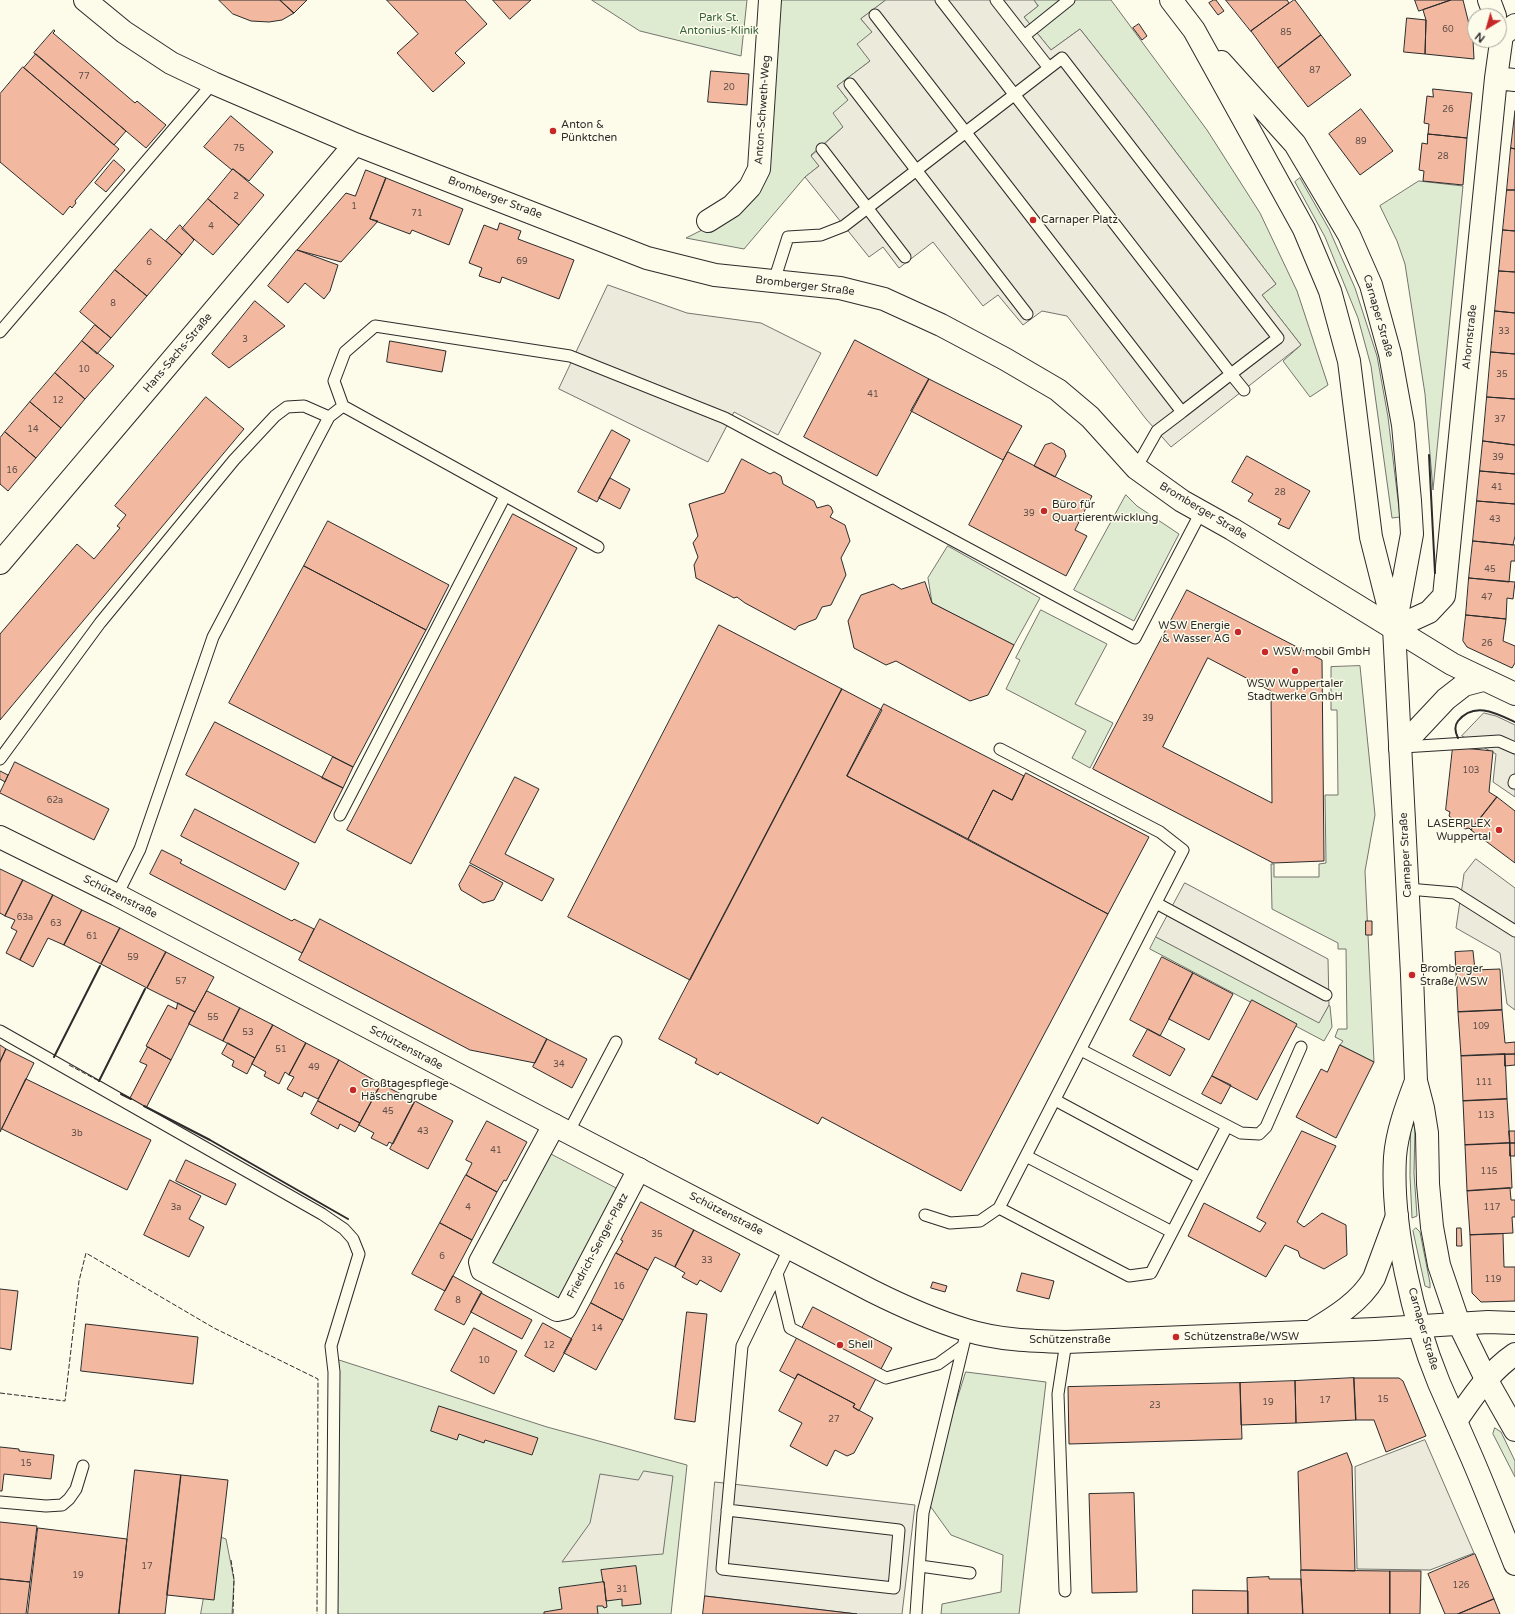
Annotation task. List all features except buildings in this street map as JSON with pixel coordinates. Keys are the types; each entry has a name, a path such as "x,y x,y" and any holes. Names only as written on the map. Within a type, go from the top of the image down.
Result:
{"street":[{"name":"Bromberger Straße","path":"85,0 124,32 171,63 213,83 355,144 647,258 715,275 840,288 884,298 947,328 1005,358 1058,390 1090,417 1136,468 1182,501 1252,541 1452,664 1515,694"},
{"name":"Anton-Schweth-Weg","path":"708,221 732,206 750,187 759,169 770,0"},
{"name":"Carnaper Straße","path":"1170,0 1194,30 1194,33 1304,229 1330,291 1349,361 1371,537 1394,628 1408,889 1416,1081 1423,1108 1427,1133 1428,1184 1432,1227 1437,1258 1459,1324 1486,1379 1515,1430"},
{"name":"Carnaper Straße","path":"1194,33 1295,144 1349,235 1371,285 1392,361 1403,425 1410,501 1412,534 1394,628"},
{"name":"Ahornstraße","path":"1394,628 1429,612 1444,596 1506,79 1504,48"},
{"name":"Hans-Sachs-Straße","path":"0,563 355,144"},
{"path":"1400,748 1446,699 1464,685 1483,680"},
{"name":"Schützenstraße","path":"0,836 118,895 561,1129 965,1338 1066,1342 1459,1324 1515,1323"},
{"name":"Carnaper Straße","path":"1416,1081 1402,1120 1395,1156 1397,1216 1408,1276 1420,1326 1439,1383 1515,1564"},
{"name":"Friedrich-Senger-Platz","path":"561,1129 480,1262 482,1270 557,1310 566,1308 639,1169"},
{"path":"1312,1331 1338,1315 1352,1304 1370,1285 1397,1216"},
{"path":"1456,1421 1486,1379 1506,1360 1515,1354"}],"lane":[{"path":"941,0 1230,374 1244,390"},
{"path":"996,0 1049,68"},
{"path":"1024,36 1069,0"},
{"path":"875,15 1182,412"},
{"path":"774,281 788,237 821,235 844,226 1062,58 1278,338 1157,431 1136,468"},
{"path":"0,332 213,83"},
{"path":"850,84 1028,314"},
{"path":"822,149 905,257"},
{"path":"598,547 343,406 334,381 344,352 376,326 570,356 725,418 1135,638 1201,512"},
{"path":"0,759 100,623 234,460 274,416 287,407 304,406 329,417"},
{"path":"118,895 140,849 213,637 329,417 343,406"},
{"path":"340,815 505,496"},
{"path":"1400,748 1499,741 1515,748"},
{"path":"925,1215 950,1223 980,1221 999,1208 1183,850 1160,832 1000,749"},
{"path":"1408,889 1455,893 1515,930"},
{"path":"1156,903 1326,994"},
{"path":"0,1031 322,1214 344,1229 353,1239 359,1254 331,1346 334,1372 332,1614"},
{"path":"561,1129 616,1042"},
{"path":"1081,1050 1241,1133 1260,1134 1266,1127 1301,1047"},
{"path":"1055,1100 1200,1178"},
{"path":"999,1208 1129,1276 1151,1273 1227,1126"},
{"path":"1026,1156 1172,1232"},
{"path":"727,1510 899,1530 894,1588 722,1569 727,1510 742,1346 790,1247"},
{"path":"777,1273 790,1328 886,1378 938,1364 965,1338"},
{"path":"916,1614 923,1513 965,1338"},
{"path":"1065,1591 1058,1394 1066,1342"},
{"path":"0,1502 46,1506 62,1505 69,1499 76,1489 83,1466"},
{"path":"920,1566 970,1573"}],"green space":[{"name":"Park St. Antonius-Klinik","path":"592,0 747,0 741,56 640,31"},
{"path":"777,0 886,0 861,19 872,32 870,61 837,86 848,100 843,127 811,155 819,166 805,177 744,249 686,238 710,226 756,192"},
{"path":"1034,0 1111,0 1207,130 1260,213 1297,291 1328,385 1310,397 1283,361 1301,345 1262,295 1276,284 1144,110 1080,29 1051,50 1024,17 1038,6"},
{"path":"1300,178 1329,229 1355,288 1377,356 1388,417 1400,517 1392,518 1371,366 1358,318 1325,237 1295,182"},
{"path":"1419,181 1463,186 1433,490 1425,394 1405,264 1397,241 1380,206"},
{"path":"1126,495 1137,506 1179,534 1134,621 1074,590"},
{"path":"948,546 1040,598 1014,645 932,603 928,578"},
{"path":"1041,610 1107,644 1075,704 1113,723 1090,768 1072,758 1086,731 1006,689 1020,660 1016,658"},
{"path":"1360,666 1375,815 1365,871 1374,1062 1340,1045 1343,1041 1335,1037 1338,1029 1347,1029 1346,949 1338,949 1338,943 1272,909 1271,864 1274,864 1274,877 1319,877 1319,864 1326,863 1325,795 1338,795 1337,710 1331,710 1331,667"},
{"path":"1156,937 1319,1022 1329,1005 1332,1027 1324,1041 1150,949"},
{"path":"1411,1125 1415,1126 1414,1173 1417,1216 1412,1218 1410,1176"},
{"path":"549,1153 620,1190 559,1300 492,1267 492,1260"},
{"path":"1416,1228 1420,1232 1430,1288 1425,1286 1413,1231"},
{"path":"339,1360 547,1427 687,1465 671,1614 338,1614"},
{"path":"966,1372 1046,1382 1019,1614 941,1614 942,1604 1001,1592 1003,1555 951,1535 928,1503 941,1450"},
{"path":"1495,1428 1501,1432 1515,1461 1515,1477 1493,1434"},
{"path":"215,1535 226,1539 234,1580 232,1614 201,1614"}],"shaded area":[{"name":"Carnaper Platz","path":"886,0 1034,0 1038,6 1024,17 1051,50 1080,29 1144,110 1276,284 1262,295 1301,345 1171,447 1146,419 1067,316 1042,311 1023,325 998,295 983,306 933,242 899,268 883,247 869,257 805,177 819,166 811,156 843,127 833,113 848,100 837,86 870,61 857,44 872,32 861,19"},
{"path":"608,285 687,313 761,323 821,353 778,435 734,412 708,462 559,389"},
{"path":"1484,713 1496,716 1515,725 1515,797 1493,782 1496,754 1462,736"},
{"path":"1476,859 1515,888 1515,1010 1507,1004 1500,953 1456,928 1464,874"},
{"path":"1185,883 1328,959 1329,1005 1319,1023 1156,937"},
{"path":"1425,1440 1474,1553 1430,1570 1357,1569 1355,1467"},
{"path":"644,1471 673,1476 663,1554 562,1562 590,1523 600,1474 638,1480"},
{"path":"715,1482 915,1505 902,1614 857,1614 705,1596"}],"fence":[{"path":"69,1065 99,1081"},
{"path":"0,1393 65,1401 79,1281 86,1253 214,1328 318,1379 317,1614"},
{"path":"231,1560 234,1579 233,1614"}],"wall":[{"path":"1429,455 1435,573"},
{"path":"1458,738 1455,729 1456,725 1464,715 1471,711 1478,710 1493,712 1515,722"},
{"path":"54,1057 100,966"},
{"path":"99,1081 145,989"},
{"path":"121,1094 131,1099"},
{"path":"144,1106 210,1140 348,1219"}],"place":[{"name":"Anton & Pünktchen","path":"553,131"},
{"name":"Carnaper Platz","path":"1033,220"},
{"name":"Büro für Quartierentwicklung","path":"1044,511"},
{"name":"WSW Energie & Wasser AG","path":"1238,632"},
{"name":"WSW mobil GmbH","path":"1265,652"},
{"name":"WSW Wuppertaler Stadtwerke GmbH","path":"1295,671"},
{"name":"LASERPLEX Wuppertal","path":"1499,830"},
{"name":"Bromberger Straße/WSW","path":"1412,975"},
{"name":"Großtagespflege Häschengrube","path":"353,1090"},
{"name":"Schützenstraße/WSW","path":"1176,1337"},
{"name":"Shell","path":"840,1345"}]}
